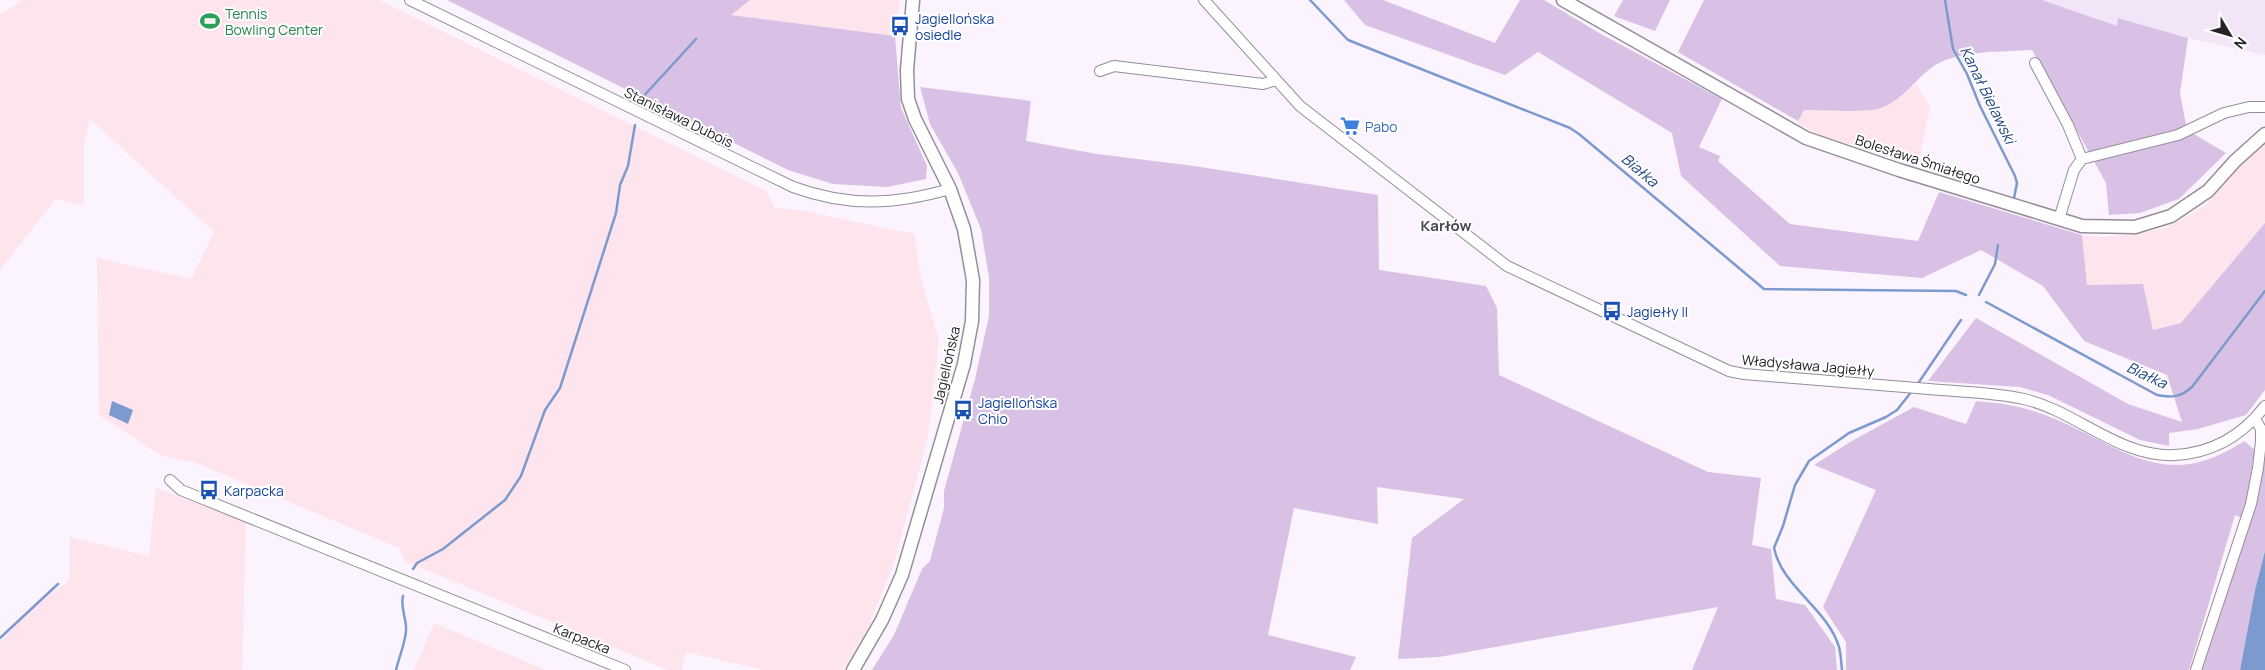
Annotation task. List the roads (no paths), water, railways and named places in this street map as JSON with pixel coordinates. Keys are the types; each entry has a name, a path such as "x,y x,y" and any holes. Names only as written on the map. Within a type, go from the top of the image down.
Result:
{"street":[{"name":"Stanisława Dubois","path":"410,0 800,190 840,200 862,202 903,200 950,189"},
{"name":"Jagiellońska","path":"853,670 882,620 902,575 967,351 973,306 970,257 961,218 950,189 915,119 908,99 906,70 913,0"},
{"name":"Władysława Jagiełły","path":"1204,0 1300,106 1507,266 1737,374 1921,388 2024,399 2052,409 2133,449 2164,455 2195,453 2209,449 2236,436 2255,420 2265,406"},
{"name":"Bolesława Śmiałego","path":"1562,0 1806,138 1899,170 2082,226 2111,228 2135,226 2171,216 2208,190 2235,161 2265,134"},
{"path":"2035,63 2068,125 2082,159"},
{"path":"1100,71 1114,66 1263,84 1276,80"},
{"path":"2059,219 2074,170 2082,159 2178,135 2224,114 2249,107 2265,107"},
{"path":"2196,670 2250,504 2258,468 2261,441 2261,429 2255,420"},
{"name":"Karpacka","path":"170,480 181,490 625,670"}],"water":[{"path":"112,401 133,410 128,424 109,415"},
{"path":"2265,551 2265,670 2240,670 2255,590"}],"waterway":[{"name":"Białka","path":"1310,0 1348,40 1570,128 1764,289 1956,291 1966,295"},
{"name":"Kanał Bielawski","path":"1945,0 1953,49 1967,74 1980,106 2015,176 2017,183 2014,198"},
{"path":"641,99 696,39"},
{"path":"413,569 417,563 443,549 505,500 521,476 545,410 560,388 616,213 620,185 628,166 635,125"},
{"name":"Kanał Bielawski","path":"1979,295 1995,264 1998,245"},
{"name":"Białka","path":"1986,302 2157,395 2171,396 2180,395 2192,387 2265,291"},
{"name":"Kanał Bielawski","path":"1917,385 1961,320"},
{"name":"Kanał Bielawski","path":"1842,670 1840,650 1833,633 1816,609 1786,575 1774,548 1783,526 1795,485 1809,461 1849,433 1886,417 1897,410 1912,391"},
{"path":"0,638 58,584"},
{"path":"396,670 406,631 402,605 403,596"}],"place":[{"name":"Tennis Bowling Center","path":"210,21"},
{"name":"Jagiellońska osiedle","path":"900,26"},
{"name":"Pabo","path":"1350,126"},
{"name":"Jagiełły II","path":"1612,311"},
{"name":"Jagiellońska Chio","path":"963,410"},
{"name":"Karpacka","path":"209,490"}],"district":[{"name":"Karłów","path":"1446,225"}]}
